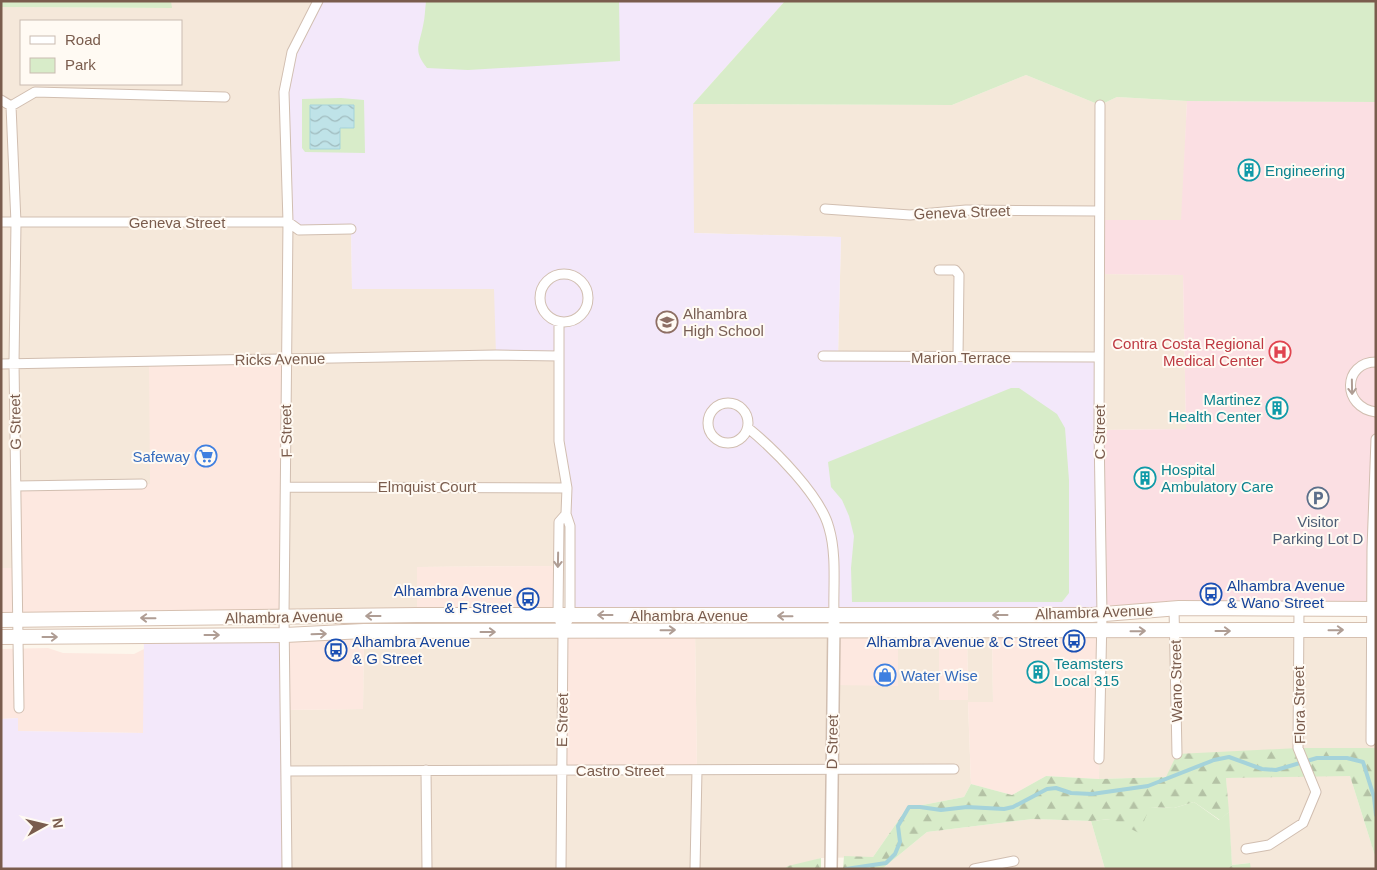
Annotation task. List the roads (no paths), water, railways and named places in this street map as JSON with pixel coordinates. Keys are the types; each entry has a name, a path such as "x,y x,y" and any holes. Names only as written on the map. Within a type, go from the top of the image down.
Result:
{"main road":[{"name":"Alhambra Avenue","path":"1,620 284,616 1102,615 1174,608 1374,610"},
{"name":"Alhambra Avenue","path":"1,637 285,635 364,631 563,632 939,629 1101,632 1374,630"}],"street":[{"name":"F Street","path":"287,869 284,616 287,487 285,358 288,222 284,92 292,52 318,1"},
{"path":"1,100 11,106 35,92 225,97"},
{"name":"C Street","path":"1099,760 1102,615 1099,357 1100,105"},
{"name":"G Street","path":"11,106 16,223 14,363 18,619 20,637 19,708"},
{"name":"Geneva Street","path":"825,209 910,215 966,210 1099,211"},
{"name":"Geneva Street","path":"1,222 288,222 299,230 351,229"},
{"path":"939,270 955,270 959,276 958,356"},
{"path":"567,274 578,278 585,286 588,292 588,305 580,317 567,322 559,322 544,312 540,300 541,292 548,280 554,276 567,274"},
{"name":"E Street","path":"559,322 559,441 567,488 566,514 570,526 570,578 563,632 561,869"},
{"name":"Ricks Avenue","path":"1,364 285,358 559,356"},
{"name":"Marion Terrace","path":"823,356 1099,357"},
{"path":"1376,362 1364,364 1356,371 1351,379 1350,389 1352,398 1358,406 1376,412"},
{"path":"748,428 745,434 735,442 723,443 717,440 709,429 710,416 719,406 732,404 738,406 747,415 748,428 775,453 806,488 823,513 830,528 834,616"},
{"path":"1371,741 1376,439"},
{"path":"17,486 142,484"},
{"name":"Elmquist Court","path":"287,487 567,488"},
{"name":"E Street","path":"564,615 558,578 559,522 566,514"},
{"path":"558,578 570,578"},
{"name":"Wano Street","path":"1174,608 1177,754"},
{"name":"Flora Street","path":"1246,849 1269,845 1303,823 1316,792 1298,748 1299,608"},
{"name":"D Street","path":"831,869 834,616"},
{"name":"Castro Street","path":"286,771 954,768"},
{"path":"426,770 427,869"},
{"path":"695,869 697,770"},
{"path":"974,869 1014,862"}],"water":[{"path":"310,105 354,105 354,128 340,128 340,149 310,149"}],"waterway":[{"path":"846,869 886,863 895,854 900,842 898,826 909,807 941,810 967,807 1004,809 1013,807 1047,789 1056,788 1071,793 1092,794 1148,786 1214,760 1229,757 1262,769 1276,770 1317,758 1347,758 1363,762 1374,797 1376,815"}],"place":[{"name":"Engineering","path":"1249,170"},
{"name":"Alhambra High School","path":"667,322"},
{"name":"Contra Costa Regional Medical Center","path":"1280,352"},
{"name":"Martinez Health Center","path":"1277,408"},
{"name":"Safeway","path":"206,456"},
{"name":"Hospital Ambulatory Care","path":"1145,478"},
{"name":"Visitor Parking Lot D","path":"1318,498"},
{"name":"Alhambra Avenue & Wano Street","path":"1211,594"},
{"name":"Alhambra Avenue & F Street","path":"528,599"},
{"name":"Alhambra Avenue & C Street","path":"1074,641"},
{"name":"Alhambra Avenue & G Street","path":"336,650"},
{"name":"Teamsters Local 315","path":"1038,672"},
{"name":"Water Wise","path":"885,675"}]}
